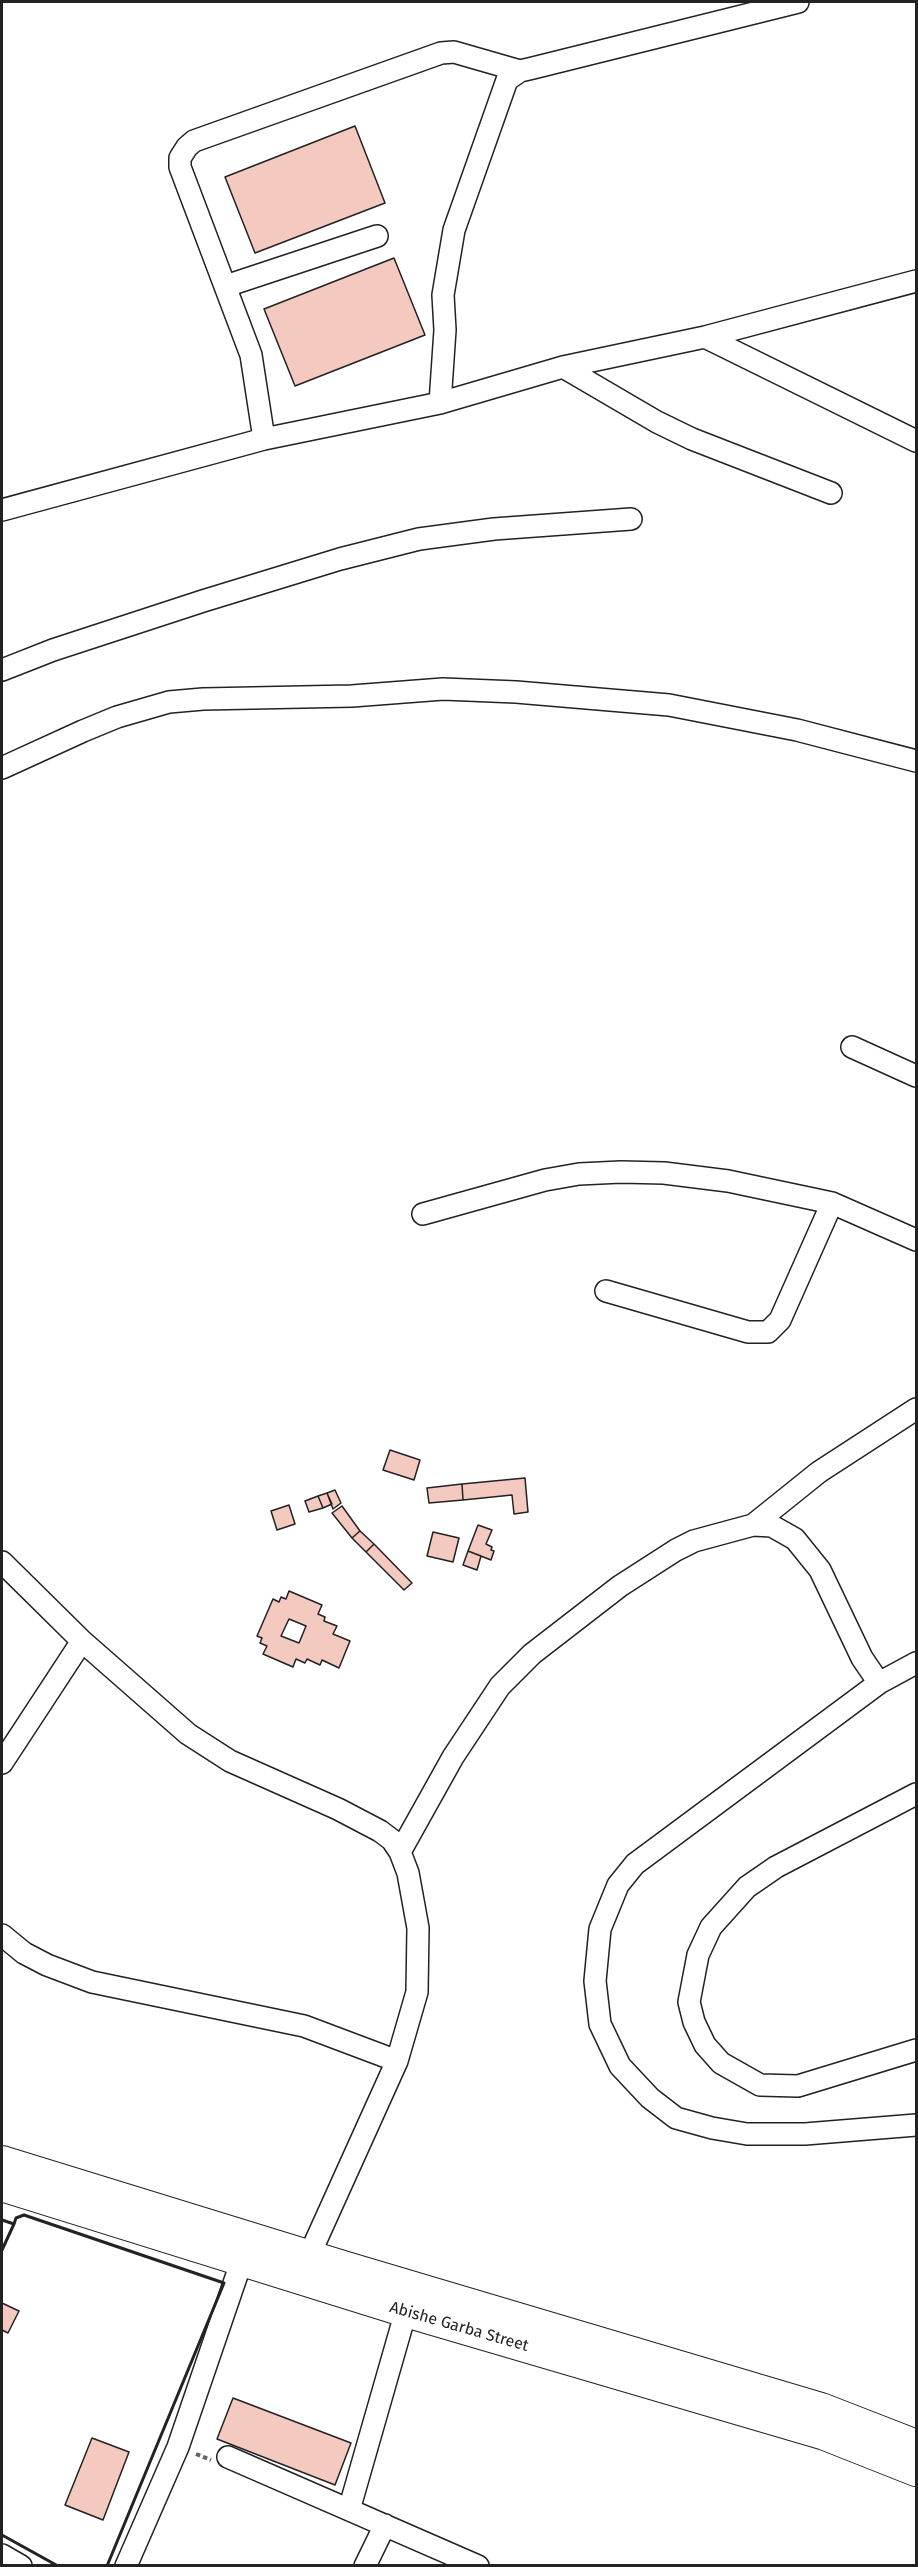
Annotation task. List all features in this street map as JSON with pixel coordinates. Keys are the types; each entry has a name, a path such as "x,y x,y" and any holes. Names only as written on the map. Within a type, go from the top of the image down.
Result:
{"highway":[{"name":"Abishe Garba Street","path":"2,2162 304,2268 406,2311 825,2434 916,2470"},
{"name":"Abishe Garba Street","path":"2,2185 242,2260 304,2268 821,2409 916,2446"}],"street":[{"path":"440,403 444,330 443,295 454,230 507,80 520,71 792,2"},
{"path":"264,439 251,355 180,167 180,158 187,147 194,141 441,53 454,52 520,71"},
{"path":"226,286 377,236"},
{"path":"2,510 264,439 440,403 563,367 705,337 916,281"},
{"path":"705,337 916,441"},
{"path":"563,367 657,422 692,439 831,493"},
{"path":"2,670 53,650 214,597 339,559 419,539 495,529 631,519"},
{"path":"2,768 83,730 117,717 169,702 203,699 352,696 443,689 516,692 669,705 787,727 916,761"},
{"path":"852,1047 916,1076"},
{"path":"423,1214 546,1180 579,1174 621,1172 695,1175 832,1203 916,1240"},
{"path":"606,1291 748,1332 768,1332 780,1320 832,1203"},
{"path":"753,1525 847,1452 916,1409"},
{"path":"400,1851 453,1757 500,1686 532,1654 620,1586 676,1550 704,1538 753,1525 772,1526 784,1531 808,1552 828,1583 862,1658 879,1683"},
{"path":"2,1562 82,1641 188,1734 216,1753 361,1821 385,1835 400,1851 414,1898 419,1953 417,1992 397,2061 304,2268"},
{"path":"2,1763 82,1641"},
{"path":"916,1663 879,1683 635,1864 618,1886 600,1929 595,1981 600,2024 620,2066 650,2098 676,2118 712,2128 747,2134 805,2134 916,2125"},
{"path":"916,1794 776,1867 747,1887 711,1927 698,1955 689,2002 693,2022 705,2045 721,2063 760,2085 798,2086 916,2050"},
{"path":"2,1935 24,1953 47,1965 92,1982 304,2026 397,2061"},
{"path":"126,2565 178,2447 242,2260"},
{"path":"349,2510 406,2311"},
{"path":"228,2457 478,2565"},
{"path":"365,2565 385,2525"},
{"path":"2,2555 21,2565"}],"path":[{"path":"178,2447 220,2463 228,2457"}],"building":[{"path":"355,126 385,203 255,253 225,177"},
{"path":"394,258 425,335 295,386 264,309"},
{"path":"390,1450 420,1460 414,1480 383,1470"},
{"path":"525,1478 528,1512 514,1514 512,1495 463,1500 462,1484"},
{"path":"462,1484 463,1500 429,1503 427,1488"},
{"path":"335,1490 341,1503 333,1509 327,1493"},
{"path":"327,1493 332,1504 323,1508 318,1496"},
{"path":"318,1496 323,1508 309,1512 305,1501"},
{"path":"289,1505 295,1524 277,1530 271,1511"},
{"path":"342,1506 360,1531 352,1538 332,1513"},
{"path":"478,1525 492,1530 486,1544 494,1551 491,1560 468,1551"},
{"path":"360,1531 374,1544 366,1552 352,1538"},
{"path":"433,1532 459,1538 453,1562 427,1556"},
{"path":"374,1544 412,1583 404,1590 366,1552"},
{"path":"468,1551 481,1556 477,1570 463,1565"},
{"path":"289,1591 322,1605 318,1614 325,1617 324,1621 337,1626 333,1634 350,1641 339,1668 322,1660 320,1665 307,1659 305,1663 296,1659 293,1667 263,1654 267,1646 260,1643 262,1638 257,1636 273,1599 279,1602 281,1597 286,1599"},
{"path":"289,1619 306,1626 299,1643 281,1636"},
{"path":"2,2303 19,2311 8,2333 2,2330"},
{"path":"233,2398 351,2443 335,2485 217,2439"},
{"path":"92,2438 129,2452 103,2520 65,2505"}],"wall":[{"path":"2,2220 14,2224 16,2218 24,2215 224,2283 107,2566"},
{"path":"2,2250 14,2224"},
{"path":"2,2535 58,2566"}]}
